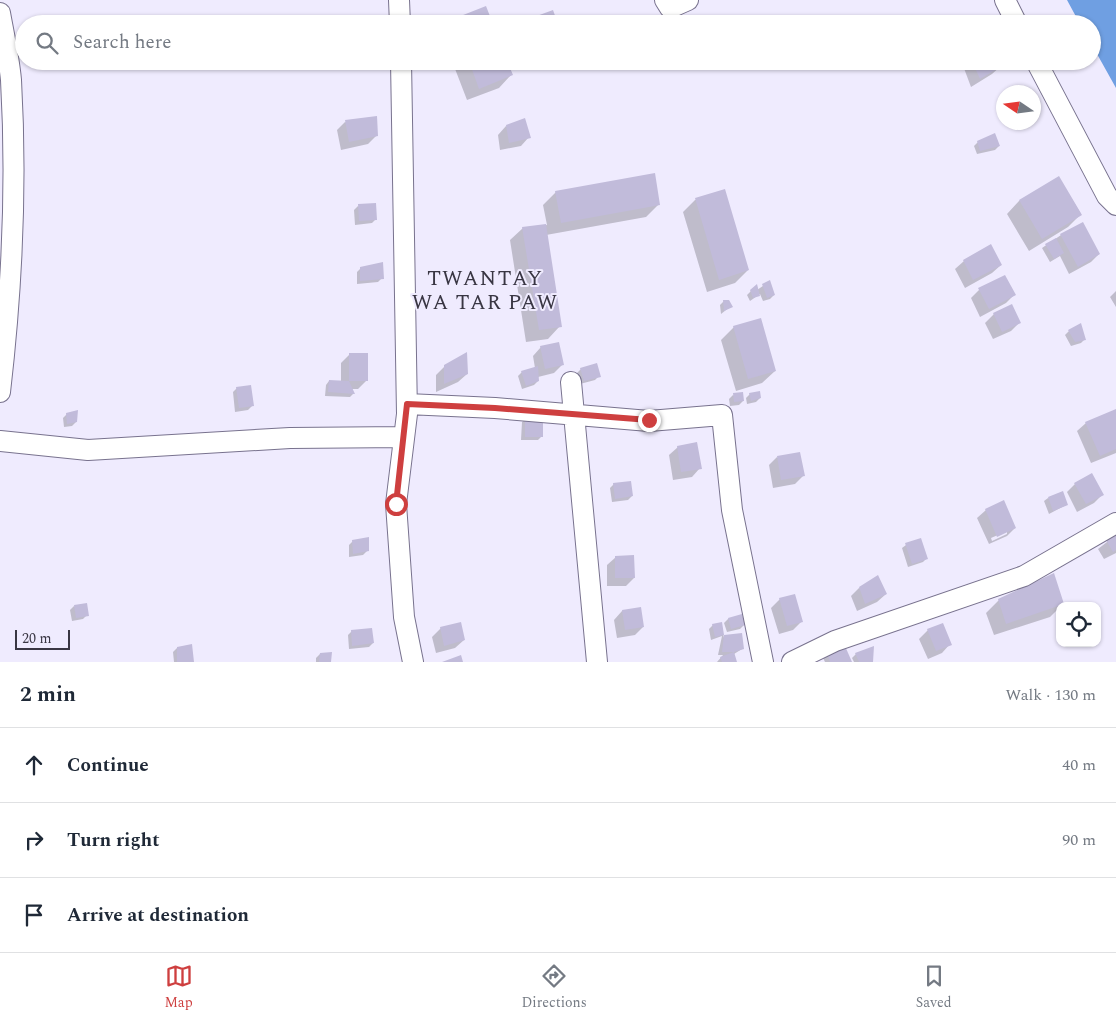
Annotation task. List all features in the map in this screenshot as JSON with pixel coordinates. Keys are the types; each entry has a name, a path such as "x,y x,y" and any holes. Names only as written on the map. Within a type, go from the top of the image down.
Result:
{"street":[{"path":"400,0 400,15"},
{"path":"665,0 670,8 688,0"},
{"path":"1005,0 1013,15"},
{"path":"0,13 11,78 12,165 9,318 0,392"},
{"path":"401,70 407,404 396,504 404,617 413,662"},
{"path":"1041,70 1107,196 1116,205"},
{"path":"571,382 597,662"},
{"path":"407,404 649,420 722,415 732,510 763,662"},
{"path":"0,441 88,450 290,438 404,437"},
{"path":"792,662 835,641 1024,576 1116,523"}],"water":[{"path":"1067,0 1116,0 1116,88 1101,61 1101,15 1075,15"}],"building":[{"path":"486,6 490,15 463,15"},
{"path":"553,10 555,15 539,15"},
{"path":"472,70 511,70 513,75 479,89"},
{"path":"976,70 995,70 980,79"},
{"path":"377,116 378,136 349,142 345,120"},
{"path":"525,118 531,138 509,143 506,125"},
{"path":"995,133 1000,146 980,151 977,141"},
{"path":"655,173 660,205 561,223 555,191"},
{"path":"1059,176 1082,215 1042,239 1019,200"},
{"path":"725,189 749,270 719,280 695,198"},
{"path":"376,203 377,220 359,221 358,204"},
{"path":"1083,222 1100,254 1078,267 1060,234"},
{"path":"546,224 562,327 539,330 522,227"},
{"path":"1056,238 1064,253 1054,259 1045,244"},
{"path":"991,244 1002,265 973,280 963,260"},
{"path":"383,262 384,279 360,281 360,267"},
{"path":"1005,275 1016,295 989,309 978,288"},
{"path":"770,280 775,295 767,298 762,284"},
{"path":"757,284 760,296 753,298 750,290"},
{"path":"723,300 729,300 733,307 724,311"},
{"path":"1012,304 1021,323 1002,332 993,313"},
{"path":"761,318 776,371 748,379 733,326"},
{"path":"1081,323 1086,340 1075,342 1068,330"},
{"path":"559,342 564,365 545,369 540,346"},
{"path":"467,352 468,374 444,384 444,365"},
{"path":"349,353 368,353 368,381 349,381"},
{"path":"597,363 601,377 584,381 580,368"},
{"path":"538,366 539,381 526,386 521,371"},
{"path":"329,380 349,381 355,394 328,392"},
{"path":"251,385 254,406 239,408 236,387"},
{"path":"760,391 761,398 751,401 749,393"},
{"path":"743,392 744,401 734,402 733,393"},
{"path":"1116,409 1116,449 1100,456 1085,422"},
{"path":"78,410 77,422 67,424 66,413"},
{"path":"525,417 543,421 543,437 525,437"},
{"path":"697,442 702,469 681,472 677,446"},
{"path":"800,452 805,476 781,480 777,456"},
{"path":"1092,473 1104,495 1086,504 1074,483"},
{"path":"631,481 633,496 615,499 613,483"},
{"path":"1063,491 1068,505 1053,511 1048,497"},
{"path":"1004,500 1016,528 997,537 985,509"},
{"path":"1116,534 1116,550 1113,552 1106,540"},
{"path":"369,537 369,551 353,554 352,540"},
{"path":"921,538 928,559 912,564 905,543"},
{"path":"634,555 635,578 615,578 615,556"},
{"path":"1054,573 1063,602 1056,602 1056,607 1006,624 998,599"},
{"path":"878,575 887,594 865,604 859,587"},
{"path":"795,594 803,622 787,626 779,598"},
{"path":"87,603 89,616 76,618 74,605"},
{"path":"641,607 644,627 625,630 622,610"},
{"path":"742,614 745,625 731,629 728,618"},
{"path":"461,622 465,640 444,646 440,627"},
{"path":"722,622 724,635 715,637 712,624"},
{"path":"943,623 952,645 936,651 927,629"},
{"path":"372,628 374,643 352,646 351,630"},
{"path":"742,633 744,649 734,652 722,652 724,635"},
{"path":"192,644 194,662 177,662 177,647"},
{"path":"845,646 852,662 830,662 827,653"},
{"path":"874,646 873,662 859,662 855,653"},
{"path":"332,652 331,662 319,662 320,653"},
{"path":"734,652 737,662 722,662 720,657"},
{"path":"461,655 463,662 442,662"}],"district":[{"name":"TWANTAY WA TAR PAW","path":"485,290"}],"route":[{"path":"396,504 407,404 495,408 649,420"}]}
